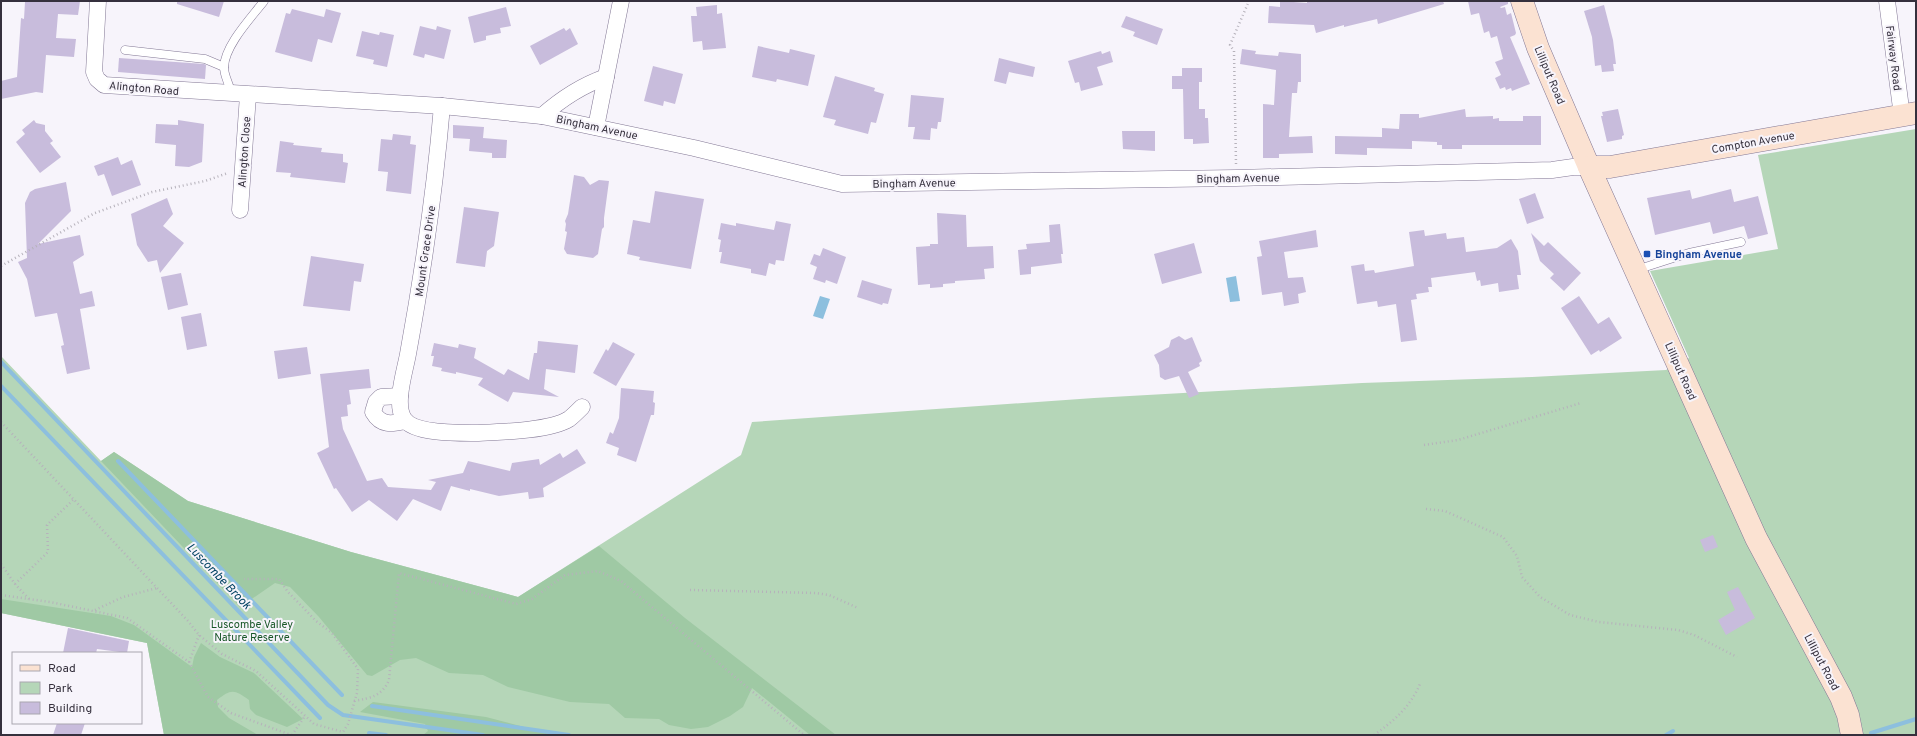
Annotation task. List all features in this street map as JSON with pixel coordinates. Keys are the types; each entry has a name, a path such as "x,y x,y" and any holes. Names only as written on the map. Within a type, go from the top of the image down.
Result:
{"street":[{"name":"Alington Road","path":"98,1 94,72 96,79 104,86 248,95"},
{"path":"596,127 620,1"},
{"name":"Lilliput Road","path":"1522,1 1538,48 1635,270 1756,538 1841,697 1848,715 1852,735"},
{"name":"Fairway Road","path":"1887,1 1909,114"},
{"path":"542,116 551,108 592,82 606,77"},
{"name":"Bingham Avenue","path":"248,95 442,106 542,116 694,148 842,184 1236,178 1552,170 1573,167 1589,167"},
{"name":"Alington Close","path":"240,210 248,95"},
{"name":"Mount Grace Drive","path":"406,421 401,415 400,396 419,292 442,106"},
{"name":"Compton Avenue","path":"1589,167 1610,167 1909,114"},
{"path":"400,396 381,397 376,402 374,412 378,420 386,424 406,421 410,425 423,429 444,432 498,432 554,424 568,419 582,407"}],"lane":[{"path":"231,94 225,75 224,67 226,54 264,1"},
{"path":"126,50 205,59 224,67"},
{"path":"1635,270 1690,253 1741,242"}],"path":[{"path":"1236,178 1235,61 1234,51 1230,45 1249,1"},
{"path":"1,266 95,213 152,192 205,181 243,168"},
{"path":"1424,446 1458,440 1582,403"},
{"path":"1,422 158,588 199,635 222,654 256,671 314,724 343,734 348,724 357,693 358,669 332,633 316,621 288,592 279,579 244,579"},
{"path":"15,584 48,552 47,525 74,499"},
{"path":"1426,509 1445,511 1503,537 1517,556 1522,577 1540,597 1570,615 1614,624 1678,630 1694,634 1737,657"},
{"path":"1,564 15,584 29,599"},
{"path":"354,702 369,698 385,690 389,680 399,573 516,604 532,599 565,575 598,571 621,581 804,735"},
{"path":"95,610 123,597 158,588"},
{"path":"690,590 816,593 829,595 858,608"},
{"path":"1,595 95,610 127,618 188,662 208,697 231,713 291,735 305,716"},
{"path":"188,662 199,635"},
{"path":"1374,735 1399,716 1415,696 1420,684"}],"green space":[{"name":"Luscombe Valley Nature Reserve","path":"1916,129 1916,735 164,735 147,643 1,613 1,356 101,461 114,452 188,501 351,552 518,597 741,455 752,422 1094,398 1362,383 1532,377 1666,370 1689,358 1650,271 1778,249 1758,155"},
{"path":"114,452 188,501 351,552 518,597 599,546 685,618 836,735 810,735 752,688 743,707 730,716 708,727 691,729 669,725 659,719 625,718 609,704 570,702 508,687 483,675 449,673 416,658 400,660 372,676 367,675 319,617 290,587 275,583 240,607 101,461"},
{"path":"1,599 111,616 134,625 192,667 194,657 201,643 220,657 254,673 303,719 287,727 256,715 250,709 249,700 236,692 229,692 217,700 218,707 229,718 258,735 164,735 147,643 1,613"},
{"path":"373,702 486,717 554,735 423,735 428,731 425,724 360,712"}],"water":[{"path":"1236,276 1240,301 1230,302 1226,278"},
{"path":"820,296 830,299 823,319 813,316"}],"building":[{"path":"80,1 78,15 58,14 56,38 76,39 74,57 46,55 43,93 36,92 1,99 1,81 17,77 21,18 24,19 25,2"},
{"path":"177,1 224,1 219,17 177,4"},
{"path":"1280,1 1307,3 1307,1 1443,1 1444,4 1378,24 1377,19 1344,27 1344,25 1316,33 1314,25 1268,23 1269,6 1280,7"},
{"path":"1468,1 1508,1 1508,4 1500,7 1505,7 1507,15 1511,13 1516,33 1510,37 1530,84 1512,91 1511,88 1506,90 1505,87 1500,89 1495,78 1501,75 1495,62 1503,59 1497,36 1491,38 1489,31 1484,33 1479,13 1471,15"},
{"path":"717,5 717,14 722,13 726,48 703,50 702,41 693,42 691,16 697,16 696,7"},
{"path":"1604,5 1613,40 1616,64 1613,64 1614,71 1602,72 1601,65 1595,66 1592,37 1584,11"},
{"path":"506,7 511,26 500,28 501,33 486,36 486,40 474,43 468,17"},
{"path":"292,9 324,17 326,9 341,13 332,43 318,39 312,62 275,52 286,13 290,14"},
{"path":"1126,16 1163,29 1157,45 1133,36 1135,32 1121,27"},
{"path":"420,26 436,30 437,26 451,30 444,59 425,54 424,58 413,55"},
{"path":"564,28 566,31 570,28 578,44 540,65 530,46"},
{"path":"362,31 379,35 380,32 394,35 387,67 373,64 374,60 356,56"},
{"path":"758,46 789,53 790,49 815,55 808,86 777,79 776,82 752,77"},
{"path":"1242,49 1256,51 1255,54 1278,56 1279,52 1301,54 1301,82 1298,82 1297,93 1292,93 1289,137 1312,136 1313,153 1279,154 1279,158 1263,158 1263,104 1274,105 1276,70 1240,64"},
{"path":"1101,51 1102,54 1110,51 1113,62 1097,67 1103,85 1081,91 1079,82 1075,83 1068,61"},
{"path":"119,58 204,64 206,65 205,79 118,72"},
{"path":"999,58 1035,67 1033,77 1009,72 1006,84 994,81"},
{"path":"653,66 683,74 675,104 664,101 663,106 644,101"},
{"path":"1182,68 1202,68 1202,82 1199,82 1199,109 1205,109 1205,118 1208,118 1209,143 1193,144 1193,139 1184,139 1183,89 1172,89 1172,76 1182,76"},
{"path":"835,76 875,88 874,91 884,94 876,123 871,122 868,134 834,125 836,120 823,117"},
{"path":"911,95 944,98 941,122 938,122 937,129 931,128 930,140 913,139 915,127 908,127"},
{"path":"1465,109 1466,117 1493,116 1493,119 1499,118 1499,121 1523,121 1523,116 1541,116 1541,145 1462,145 1462,149 1442,149 1442,145 1437,145 1437,142 1412,141 1412,149 1367,148 1367,155 1335,154 1335,136 1382,137 1382,128 1399,129 1400,114 1419,114 1419,118"},
{"path":"1618,109 1624,135 1622,136 1622,139 1607,142 1601,116 1603,116 1602,112"},
{"path":"34,120 36,123 45,125 45,131 53,141 50,143 61,157 40,173 16,142 25,134 22,130"},
{"path":"178,120 204,124 202,162 189,167 175,166 176,145 155,143 156,124 178,125"},
{"path":"453,125 484,127 483,138 507,140 506,158 492,158 492,153 469,151 470,139 453,138"},
{"path":"1122,131 1155,131 1155,151 1123,149"},
{"path":"393,134 411,136 410,144 416,145 411,194 386,191 388,172 378,171 381,139 392,140"},
{"path":"280,141 294,143 293,145 322,148 321,152 343,154 343,162 348,163 345,183 290,177 291,173 276,172"},
{"path":"118,157 121,165 132,160 141,185 112,196 104,174 98,176 94,166"},
{"path":"574,175 584,177 590,185 599,180 609,181 604,227 602,229 598,254 593,258 567,254 564,249 567,232 565,231 565,221 568,214"},
{"path":"66,182 71,211 38,244 80,235 84,255 73,262 80,294 92,291 95,306 80,309 90,369 67,374 61,346 64,345 57,313 35,317 27,279 18,262 27,258 25,203 30,192 35,189"},
{"path":"1731,189 1734,202 1758,196 1768,234 1748,239 1744,226 1713,234 1710,222 1655,235 1647,198 1690,190 1692,199"},
{"path":"655,191 704,199 691,269 639,260 640,257 627,254 633,220 650,223"},
{"path":"1535,193 1544,218 1527,224 1519,199"},
{"path":"167,198 173,214 163,226 184,243 160,273 157,260 148,262 137,245 131,214"},
{"path":"464,207 499,212 494,246 487,251 485,267 456,263"},
{"path":"937,213 966,215 967,247 993,246 994,268 984,269 985,279 955,281 955,283 943,284 943,287 930,288 930,284 918,285 916,247 938,244"},
{"path":"776,221 791,224 784,261 776,260 775,265 769,263 766,276 751,273 751,269 720,263 722,252 719,252 721,240 718,239 721,223 736,226 736,223 774,230"},
{"path":"1060,224 1063,254 1061,254 1062,263 1031,267 1031,274 1020,275 1018,250 1027,249 1026,244 1050,242 1049,225"},
{"path":"1316,230 1318,247 1284,252 1288,278 1303,277 1306,292 1298,294 1299,303 1284,306 1282,292 1262,295 1257,257 1262,256 1259,241"},
{"path":"1424,230 1425,236 1446,233 1447,239 1464,237 1466,252 1497,248 1511,239 1518,251 1521,275 1517,275 1519,289 1499,292 1498,283 1481,286 1480,280 1477,281 1475,272 1431,278 1432,287 1428,287 1429,292 1416,294 1417,299 1411,300 1417,340 1401,342 1396,304 1378,307 1377,301 1357,304 1351,266 1364,264 1365,271 1374,270 1375,273 1414,266 1409,232"},
{"path":"1531,233 1544,246 1548,242 1581,273 1564,291 1550,278 1554,274 1540,261"},
{"path":"1194,243 1202,273 1162,284 1154,254"},
{"path":"823,248 846,257 837,284 826,280 825,283 813,279 817,267 810,264 814,254 820,256"},
{"path":"311,256 364,264 361,282 354,281 350,311 303,306"},
{"path":"181,273 188,305 168,310 161,277"},
{"path":"862,280 892,289 888,304 883,303 882,305 857,297"},
{"path":"1579,296 1598,324 1609,317 1622,338 1600,352 1599,350 1591,355 1561,308"},
{"path":"201,313 207,346 187,350 181,317"},
{"path":"1179,336 1185,340 1192,337 1202,361 1199,363 1200,366 1188,372 1199,394 1189,398 1179,376 1165,380 1160,377 1159,365 1154,355 1169,347 1171,340"},
{"path":"538,341 578,345 575,373 546,369 544,389 559,397 513,392 508,402 478,385 483,378 456,372 456,374 441,371 442,368 432,366 434,356 431,356 434,343 458,348 459,344 476,348 474,358 504,375 508,369 529,380 534,353 537,353"},
{"path":"613,342 635,354 616,386 593,373 606,349 608,351"},
{"path":"307,347 311,374 278,379 274,351"},
{"path":"369,369 371,388 349,390 351,404 347,405 348,416 341,417 343,429 367,481 382,478 388,487 431,490 436,482 428,480 463,473 468,461 510,471 512,463 539,459 540,465 560,453 563,458 577,449 586,463 543,488 544,497 529,499 528,492 499,496 451,486 441,511 413,499 397,521 369,500 352,512 336,488 334,489 317,453 329,447 320,374"},
{"path":"621,388 654,391 654,415 651,415 636,462 617,455 619,448 606,443 610,432 613,434 619,418"},
{"path":"1713,535 1718,547 1705,552 1700,540"},
{"path":"1738,587 1755,618 1726,635 1718,620 1735,610 1727,592"},
{"path":"68,628 129,641 127,652 97,649 96,652 63,652"},
{"path":"57,724 85,724 81,735 53,735"}],"waterway":[{"name":"Luscombe Brook","path":"1,362 328,705 343,715 483,735"},
{"path":"1,386 320,718"},
{"path":"118,461 342,695"},
{"path":"372,706 569,735"},
{"path":"1871,733 1916,719"},
{"path":"1666,735 1673,731"},
{"path":"369,733 386,735"}],"place":[{"name":"Bingham Avenue","path":"1647,254"}]}
